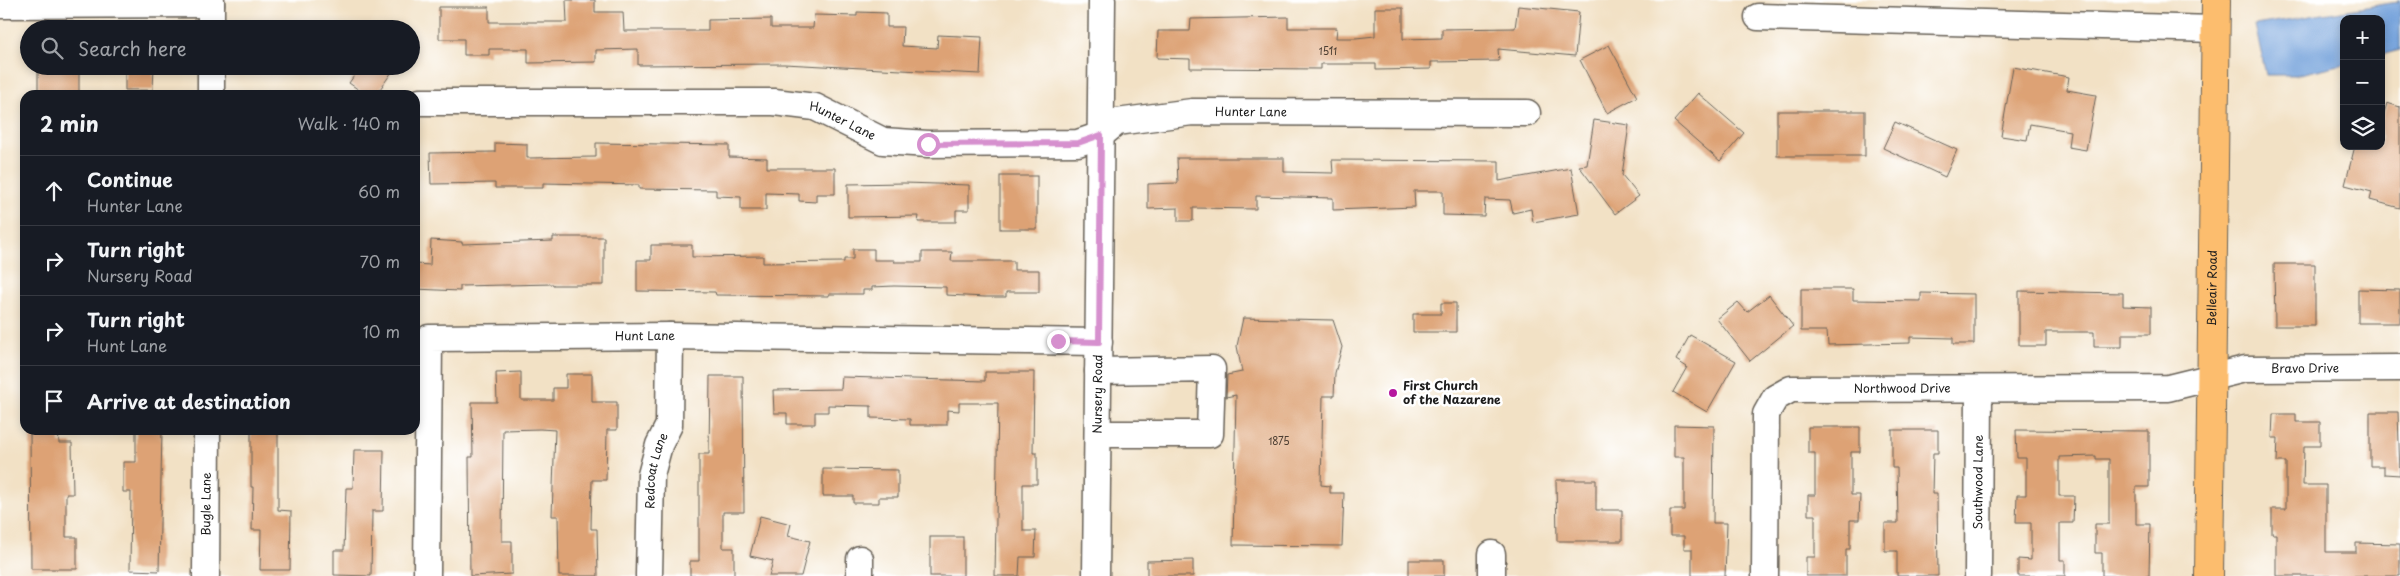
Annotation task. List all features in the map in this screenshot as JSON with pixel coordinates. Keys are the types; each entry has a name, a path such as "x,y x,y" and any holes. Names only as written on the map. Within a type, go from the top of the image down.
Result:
{"main road":[{"name":"Belleair Road","path":"2209,576 2216,0"}],"street":[{"name":"Nursery Road","path":"1096,576 1102,0"},
{"path":"0,5 211,11"},
{"path":"1758,17 2216,29"},
{"path":"211,75 211,90"},
{"name":"Hunter Lane","path":"420,102 774,102 816,107 882,141 928,144 1078,143 1101,135 1117,122 1192,112 1527,113"},
{"name":"Hunt Lane","path":"427,576 430,338 670,336 1099,342"},
{"name":"Redcoat Lane","path":"649,576 651,475 659,445 669,425 670,336"},
{"name":"Bravo Drive","path":"2211,378 2245,369 2400,368"},
{"path":"1098,371 1212,369 1210,434 1098,434"},
{"name":"Northwood Drive","path":"1765,576 1766,414 1775,398 1791,389 2168,388 2211,378"},
{"name":"Southwood Lane","path":"1978,576 1979,389"},
{"name":"Bugle Lane","path":"206,576 207,435"}],"water":[{"path":"2400,0 2400,50 2385,54 2385,15 2340,15 2340,65 2296,75 2266,75 2255,25"}],"building":[{"path":"566,0 595,0 595,12 623,12 624,31 708,31 708,20 771,19 771,28 813,28 814,15 857,16 857,12 887,13 887,27 903,27 902,46 937,48 938,35 982,37 980,74 784,64 638,65 638,49 596,50 596,62 528,63 528,49 489,49 489,55 464,55 464,39 439,39 439,7 489,7 489,22 567,22"},
{"path":"1518,6 1579,12 1575,56 1498,49 1499,61 1431,62 1431,69 1376,70 1376,64 1321,64 1321,69 1190,68 1190,59 1157,58 1158,31 1190,31 1191,19 1288,17 1288,28 1337,28 1336,38 1356,38 1375,36 1375,8 1403,8 1403,39 1442,38 1442,29 1515,28"},
{"path":"1609,45 1637,97 1607,113 1580,60"},
{"path":"2013,67 2069,77 2067,90 2096,95 2086,150 2068,147 2070,131 2030,124 2027,140 2001,136"},
{"path":"38,75 79,75 79,90 38,90"},
{"path":"125,75 154,75 153,90 125,90"},
{"path":"355,75 390,75 379,90 359,90 349,83"},
{"path":"1698,93 1744,133 1720,161 1674,121"},
{"path":"2387,103 2400,107 2400,208 2370,200 2372,192 2345,185 2354,150 2385,150 2385,110"},
{"path":"1777,111 1865,111 1865,156 1777,156"},
{"path":"1594,120 1629,125 1622,175 1639,196 1615,214 1579,166 1587,165"},
{"path":"1895,122 1957,150 1945,177 1883,148"},
{"path":"495,143 527,144 527,158 596,157 596,143 729,145 729,157 767,158 767,168 835,168 835,194 816,194 816,202 799,201 799,194 766,193 766,210 741,210 741,197 716,196 716,190 639,189 639,185 543,183 543,188 495,188 495,183 431,184 430,153 495,152"},
{"path":"1177,158 1284,158 1284,172 1333,173 1332,160 1499,161 1499,181 1571,168 1579,214 1533,222 1531,209 1513,213 1510,200 1485,199 1484,216 1443,215 1443,191 1414,191 1415,207 1333,210 1333,198 1256,196 1256,209 1193,208 1193,221 1178,221 1178,208 1148,209 1148,184 1178,183"},
{"path":"1000,176 1037,176 1037,229 1000,229"},
{"path":"848,184 969,185 969,210 956,210 956,222 918,222 919,216 848,217"},
{"path":"553,237 604,237 604,285 460,286 460,291 420,289 420,264 430,265 431,240 462,242 462,244 553,241"},
{"path":"651,245 692,245 692,257 763,256 763,263 844,262 844,259 853,259 853,249 874,249 874,260 895,260 894,262 922,262 922,252 952,252 951,261 1014,261 1014,270 1039,270 1039,292 1006,292 1006,297 985,297 946,295 946,287 894,286 872,287 872,290 863,290 863,294 829,294 829,296 716,295 715,292 637,291 637,260 651,260"},
{"path":"2274,264 2315,264 2315,326 2275,326"},
{"path":"1801,289 1853,289 1853,300 1921,301 1921,293 1974,294 1974,344 1953,344 1953,338 1910,337 1910,343 1828,345 1827,331 1801,331"},
{"path":"2358,289 2400,290 2400,323 2358,323"},
{"path":"2019,291 2123,293 2123,306 2151,307 2151,334 2122,334 2122,347 2094,347 2094,332 2046,332 2046,346 2019,346"},
{"path":"1769,295 1793,326 1750,361 1717,319 1738,302 1747,312"},
{"path":"1441,303 1456,303 1456,332 1413,332 1413,314 1441,314"},
{"path":"1243,318 1333,320 1342,347 1335,373 1334,396 1323,396 1321,485 1330,486 1330,493 1344,493 1342,546 1233,545 1236,395 1226,397 1227,375 1242,372 1237,346"},
{"path":"1690,335 1736,361 1707,412 1673,392 1687,367 1676,360"},
{"path":"521,372 521,400 553,400 553,388 566,388 566,374 592,374 592,402 617,402 617,430 607,430 606,480 592,480 591,529 597,529 598,576 559,576 558,516 552,516 555,430 540,429 503,430 502,541 512,541 512,574 470,576 469,457 473,457 472,402 497,402 496,373"},
{"path":"985,372 1034,372 1033,453 1037,453 1037,484 1023,484 1023,531 1036,531 1035,557 1020,557 1019,576 995,576 998,403 959,403 959,411 947,410 947,425 910,425 910,419 871,418 871,406 828,405 828,412 815,412 815,424 787,424 787,413 774,413 773,390 841,389 842,377 985,381"},
{"path":"710,376 743,376 744,512 723,512 723,548 734,548 734,576 690,576 690,561 699,561 699,454 709,454"},
{"path":"2370,412 2398,412 2400,475 2384,474 2384,466 2370,466"},
{"path":"2273,414 2296,414 2296,422 2320,422 2320,446 2304,446 2303,485 2326,485 2326,552 2356,552 2356,543 2400,544 2400,576 2276,576 2276,534 2272,534 2272,509 2286,509 2286,462 2277,462 2278,438 2272,438"},
{"path":"1674,425 1714,426 1713,523 1727,523 1725,576 1692,576 1692,549 1684,549 1684,536 1670,536 1670,510 1684,510 1684,457 1674,457"},
{"path":"1808,427 1860,427 1860,452 1851,452 1851,495 1860,495 1859,520 1850,520 1850,549 1846,549 1846,576 1806,576 1806,557 1815,557 1815,515 1808,515 1808,495 1815,495 1815,453 1808,453"},
{"path":"1892,430 1938,430 1938,453 1933,453 1932,494 1937,494 1938,576 1897,576 1897,551 1885,551 1885,523 1898,523 1897,468 1892,468"},
{"path":"2016,430 2149,431 2149,487 2136,487 2136,524 2150,524 2149,576 2102,576 2102,553 2095,553 2095,524 2109,524 2109,459 2096,459 2096,456 2059,457 2059,496 2074,496 2073,523 2060,523 2060,560 2065,560 2065,576 2018,576 2018,559 2031,560 2031,523 2016,523 2017,495 2026,495 2026,458 2017,458"},
{"path":"30,435 58,435 59,443 72,443 73,494 66,494 66,537 77,537 77,569 31,569"},
{"path":"136,435 162,435 159,571 130,570 131,492 123,492 123,462 136,462"},
{"path":"251,435 278,435 278,510 291,511 290,570 260,570 261,530 252,530 253,487 251,487"},
{"path":"354,450 384,450 383,511 372,511 371,576 334,575 334,550 344,550 346,488 353,488"},
{"path":"823,469 898,470 898,497 879,497 879,503 853,503 853,496 823,496"},
{"path":"1556,480 1596,480 1596,510 1622,510 1622,541 1557,541"},
{"path":"760,516 791,524 788,536 810,541 801,576 769,576 773,561 750,556"},
{"path":"930,537 963,537 963,576 930,576"},
{"path":"1193,560 1193,576 1147,576 1147,561"},
{"path":"1409,560 1444,560 1444,576 1409,576"}],"place":[{"name":"First Church of the Nazarene","path":"1393,393"}],"route":[{"path":"928,144 1078,143 1101,135 1099,342 1058,341"}]}
